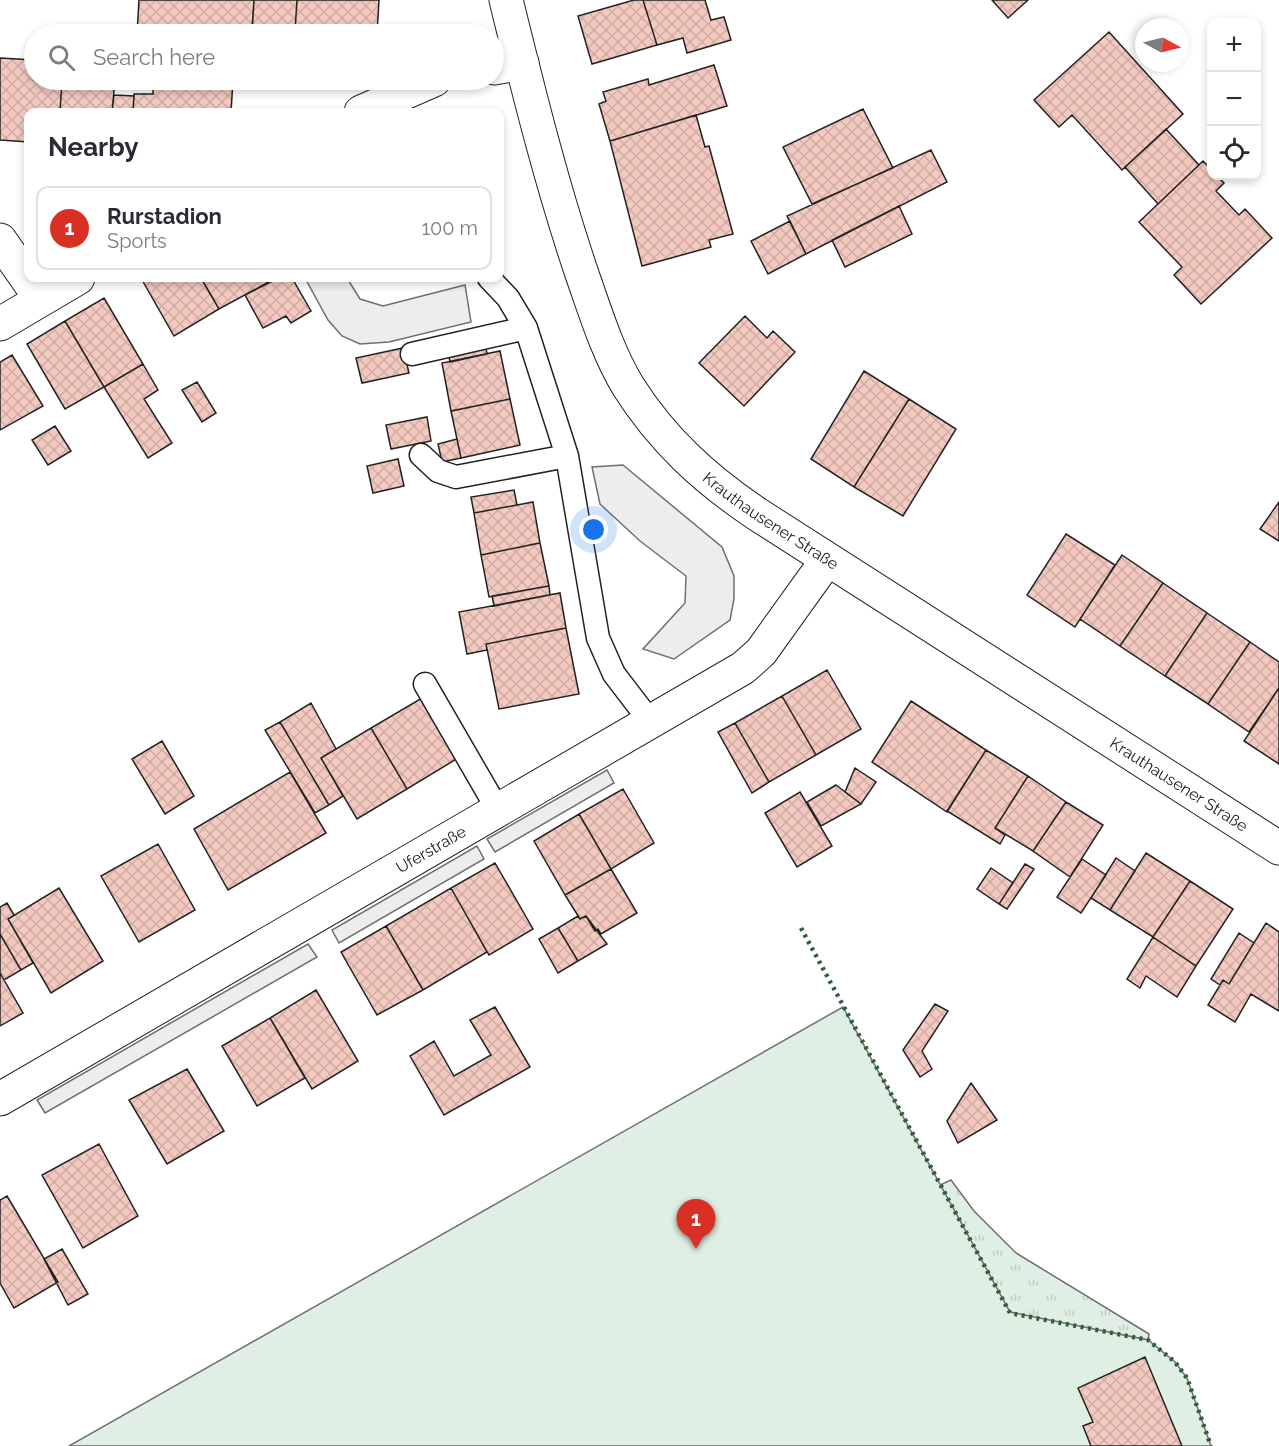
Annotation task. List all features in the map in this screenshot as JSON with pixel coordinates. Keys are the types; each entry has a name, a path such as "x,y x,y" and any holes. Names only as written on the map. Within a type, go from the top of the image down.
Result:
{"street":[{"name":"Krauthausener Straße","path":"506,0 508,65 604,337 628,386 663,435 691,465 716,486 827,560 1279,848"},
{"path":"370,108 411,90"},
{"path":"0,240 24,275"},
{"path":"29,282 41,300"},
{"path":"0,324 71,282"},
{"name":"Uferstraße","path":"0,1099 743,668 761,652 827,560"}],"lane":[{"path":"493,282 508,298 526,328 567,456 598,638 614,674 651,721"},
{"path":"412,354 526,328"},
{"path":"421,455 438,471 456,477 567,456"},
{"path":"424,684 498,810"}],"green space":[{"path":"843,1007 1010,1312 1148,1340 1175,1362 1187,1378 1211,1446 69,1446"},
{"path":"951,1180 974,1211 1016,1253 1149,1334 1148,1340 1010,1313 940,1185"}],"shaded area":[{"path":"307,282 349,282 360,299 383,306 465,285 471,322 389,342 360,344 342,336 328,320"},
{"path":"623,465 722,547 734,576 734,599 730,620 674,659 643,649 685,603 686,576 640,541 600,504 592,467"},
{"path":"607,770 614,783 495,852 487,839"},
{"path":"477,846 484,859 339,943 332,930"},
{"path":"308,944 317,957 45,1113 37,1100"}],"building":[{"path":"139,0 254,0 253,24 138,24"},
{"path":"254,0 297,0 295,24 252,24"},
{"path":"297,0 379,0 378,24 295,24"},
{"path":"634,0 643,0 657,45 592,64 578,16"},
{"path":"643,0 705,0 711,20 724,17 731,40 687,53 683,38 657,45"},
{"path":"992,0 1028,0 1008,18"},
{"path":"1109,32 1135,61 1135,72 1145,72 1183,114 1122,170 1072,115 1059,127 1034,100"},
{"path":"0,58 24,59 24,90 61,90 60,108 24,108 24,142 0,140"},
{"path":"714,65 727,106 610,141 599,104 606,101 603,92 648,79 649,85"},
{"path":"61,90 114,90 112,108 60,108"},
{"path":"153,90 232,90 231,108 133,108 134,94 153,94"},
{"path":"114,95 134,96 133,108 112,108"},
{"path":"863,109 893,168 812,204 783,147"},
{"path":"696,115 705,147 709,146 733,234 709,240 711,247 642,266 610,141"},
{"path":"1166,129 1199,165 1158,204 1125,167"},
{"path":"931,150 947,182 806,254 787,216"},
{"path":"1203,161 1207,165 1207,180 1221,180 1224,183 1216,191 1239,215 1245,209 1272,238 1201,304 1174,275 1182,267 1139,222"},
{"path":"899,206 912,234 845,267 832,240"},
{"path":"790,221 806,254 768,274 751,241"},
{"path":"143,282 203,282 219,309 174,336"},
{"path":"203,282 267,283 219,309"},
{"path":"270,282 294,282 311,311 291,323 286,316 263,328 245,295"},
{"path":"104,298 143,364 104,387 65,321"},
{"path":"745,316 767,338 773,331 795,352 744,406 699,363"},
{"path":"65,321 104,387 65,409 27,344"},
{"path":"485,343 487,354 450,362 448,351"},
{"path":"403,348 409,373 362,383 356,358"},
{"path":"500,351 510,399 451,411 442,363"},
{"path":"12,355 43,406 0,430 0,362"},
{"path":"143,364 158,390 144,399 172,443 148,458 104,387"},
{"path":"864,371 909,399 854,487 811,459"},
{"path":"197,382 216,413 202,422 182,390"},
{"path":"510,399 520,445 461,458 451,411"},
{"path":"909,399 956,429 903,516 854,487"},
{"path":"427,417 431,441 391,449 386,425"},
{"path":"55,426 71,451 48,465 32,440"},
{"path":"457,439 461,458 442,462 438,444"},
{"path":"398,459 404,486 373,493 367,466"},
{"path":"514,490 517,505 474,513 471,497"},
{"path":"533,502 540,543 481,555 474,513"},
{"path":"1279,502 1279,541 1260,529"},
{"path":"1066,534 1115,565 1075,627 1027,595"},
{"path":"540,543 549,586 489,597 481,555"},
{"path":"1122,555 1163,583 1120,646 1080,619"},
{"path":"1163,583 1207,613 1165,676 1120,646"},
{"path":"549,586 550,595 494,606 492,596"},
{"path":"560,593 566,628 486,644 487,650 467,654 459,612"},
{"path":"1207,613 1250,642 1208,704 1165,676"},
{"path":"566,628 579,694 499,709 486,644"},
{"path":"1250,642 1279,662 1279,688 1249,732 1208,704"},
{"path":"827,670 861,729 816,755 782,696"},
{"path":"1279,688 1279,764 1244,741"},
{"path":"782,696 816,755 769,782 735,723"},
{"path":"422,698 458,758 407,789 371,728"},
{"path":"911,701 986,750 947,812 872,762"},
{"path":"311,703 336,749 321,758 343,796 329,805 280,722"},
{"path":"280,722 329,805 315,813 265,730"},
{"path":"735,723 769,782 752,793 718,732"},
{"path":"371,728 407,789 357,819 321,758"},
{"path":"162,741 194,796 165,814 132,759"},
{"path":"986,750 1028,776 995,828 1005,835 1000,844 947,811"},
{"path":"855,768 876,782 861,804 845,792"},
{"path":"290,772 326,833 228,890 194,829"},
{"path":"1028,776 1066,802 1033,851 995,828"},
{"path":"836,785 861,804 821,826 807,802"},
{"path":"623,789 654,843 611,869 579,814"},
{"path":"800,792 832,846 797,867 765,813"},
{"path":"1066,802 1103,825 1070,877 1033,851"},
{"path":"579,814 611,869 565,895 534,841"},
{"path":"158,844 195,910 139,942 101,876"},
{"path":"1146,853 1190,881 1153,937 1110,910"},
{"path":"1116,858 1135,871 1110,910 1091,898"},
{"path":"1082,859 1106,875 1081,913 1057,897"},
{"path":"495,863 533,929 489,955 451,888"},
{"path":"1025,864 1034,869 1007,909 999,904"},
{"path":"991,868 1013,883 999,904 977,889"},
{"path":"611,869 637,913 601,934 598,929 595,931 586,916 580,919 565,895"},
{"path":"1190,881 1233,909 1196,966 1153,937"},
{"path":"59,888 103,961 51,993 8,919"},
{"path":"451,888 487,952 423,990 386,926"},
{"path":"7,903 14,915 8,919 33,963 21,970 0,934 0,907"},
{"path":"578,916 580,919 586,916 607,944 578,961 558,928"},
{"path":"1266,923 1279,932 1279,1011 1251,994 1235,1022 1208,1005 1223,980 1229,984"},
{"path":"386,926 423,990 377,1015 341,952"},
{"path":"558,928 578,961 558,973 539,939"},
{"path":"1239,933 1254,943 1229,984 1223,980 1220,985 1211,979"},
{"path":"0,934 21,970 4,980 0,973"},
{"path":"1153,937 1196,966 1177,997 1146,976 1140,988 1127,979"},
{"path":"0,973 23,1013 0,1026"},
{"path":"316,990 358,1061 312,1089 270,1018"},
{"path":"935,1004 948,1011 922,1051 932,1069 920,1077 903,1050"},
{"path":"495,1007 530,1067 444,1115 410,1056 434,1041 454,1076 491,1055 470,1020"},
{"path":"270,1018 305,1078 257,1106 222,1046"},
{"path":"187,1069 224,1131 167,1164 129,1100"},
{"path":"971,1083 997,1120 958,1143 947,1121"},
{"path":"99,1144 138,1216 83,1248 42,1175"},
{"path":"7,1196 58,1282 14,1308 0,1283 0,1200"},
{"path":"62,1249 88,1294 68,1305 44,1259"},
{"path":"1145,1357 1182,1446 1091,1446 1083,1426 1093,1422 1078,1388"}],"hedge":[{"path":"801,928 1010,1313 1148,1340 1175,1362 1187,1378 1211,1446"}],"place":[{"name":"Rurstadion","path":"696,1249"}]}
